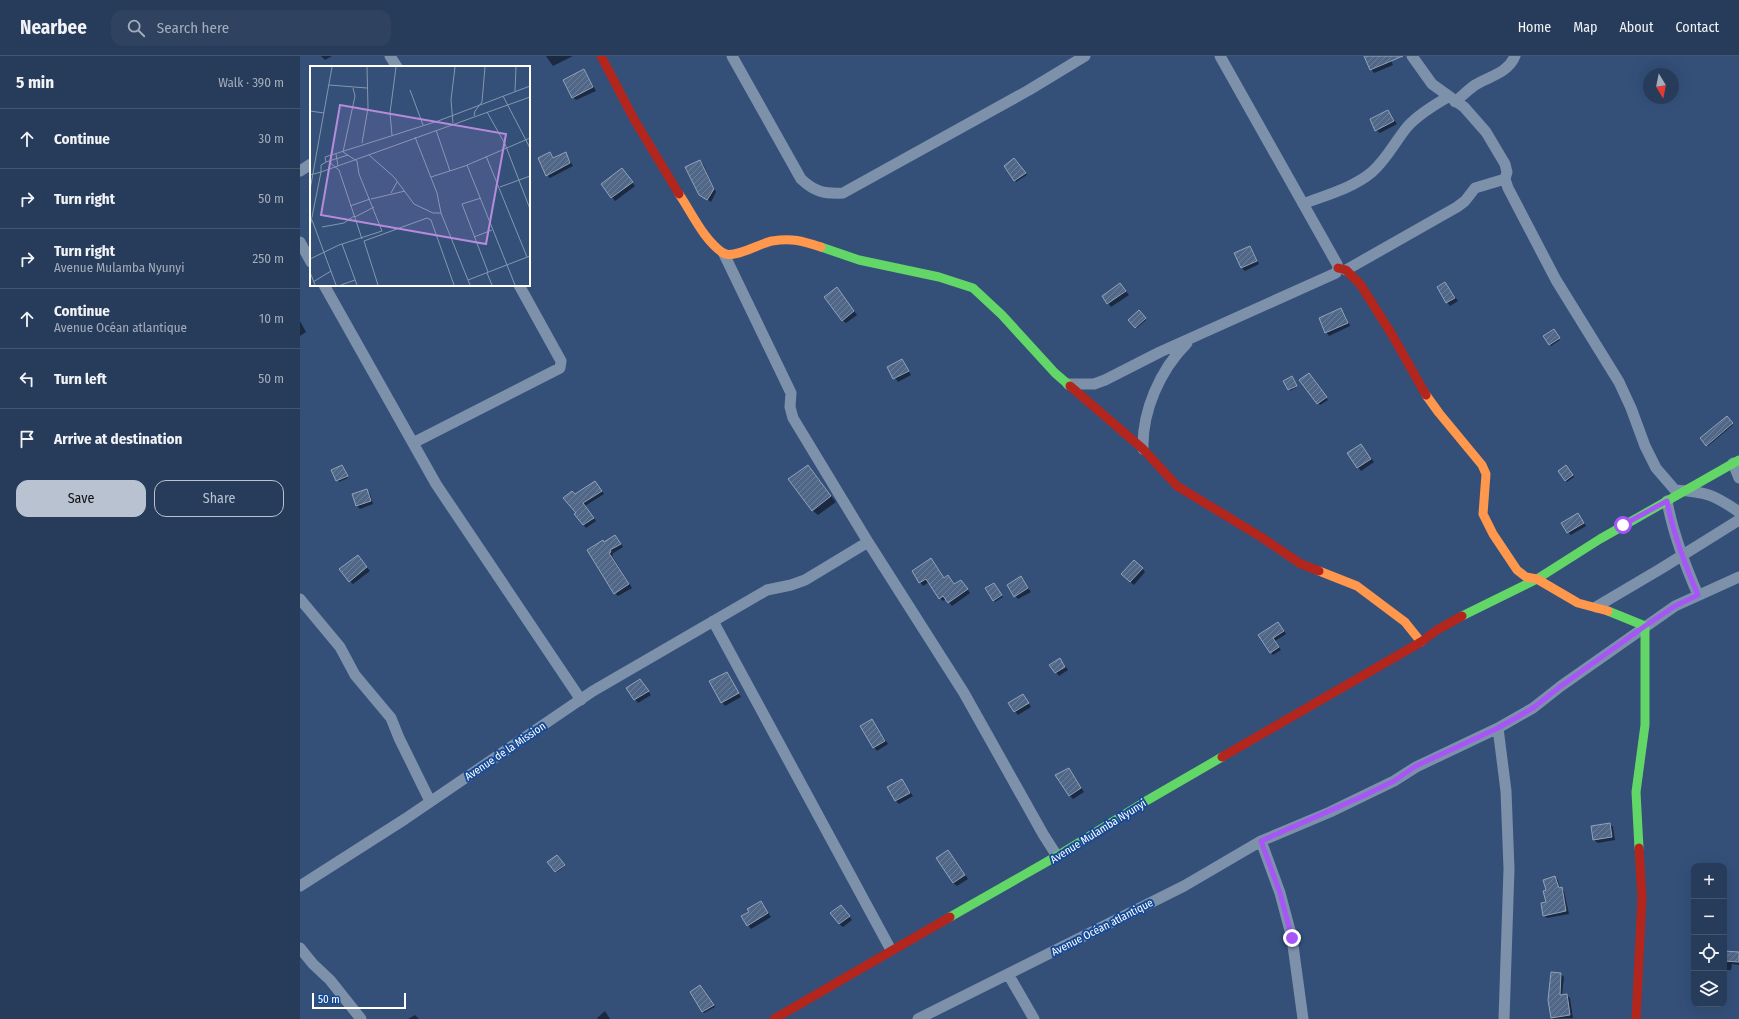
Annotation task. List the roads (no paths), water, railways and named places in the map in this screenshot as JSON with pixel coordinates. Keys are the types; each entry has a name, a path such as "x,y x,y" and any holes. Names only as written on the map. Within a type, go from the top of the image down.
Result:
{"street":[{"path":"390,56 396,66"},
{"path":"601,56 635,121 677,191 707,237 724,254 791,394 790,408 793,418 868,542 964,693 1040,829 1057,856"},
{"path":"732,56 801,179 812,189 831,193 843,193 1029,90 1085,56"},
{"path":"1220,56 1303,204 1342,269 1360,284 1373,303 1421,387 1439,413 1482,465 1486,474 1483,514 1493,534 1517,570 1526,577 1537,579 1578,603 1613,612 1645,626"},
{"path":"1412,56 1432,84 1464,108 1486,132 1505,164 1507,172 1505,179 1556,280 1619,382 1631,408 1645,446 1656,468 1675,490 1698,491 1709,494 1726,502 1739,512"},
{"path":"1303,204 1337,191 1373,172 1410,124 1426,110 1452,99 1503,71 1512,64 1516,56"},
{"path":"300,171 310,165"},
{"path":"1068,384 1094,384 1160,352 1190,340 1336,273 1457,207 1465,201 1475,188 1505,179"},
{"path":"724,254 733,255 771,240 796,239 858,260 939,277 973,288 1002,315 1055,372 1143,448 1177,486 1261,537 1300,564 1357,586 1405,622 1421,642"},
{"path":"300,242 310,260"},
{"path":"325,286 436,484 581,700"},
{"path":"413,443 560,368 561,361 520,286"},
{"path":"1143,448 1142,433 1146,414 1156,388 1179,350 1190,340"},
{"path":"1736,461 1739,478"},
{"name":"Avenue Mulamba Nyunyi","path":"774,1019 891,950 1057,856 1146,801 1421,642 1437,630 1477,607 1537,579 1573,555 1736,461"},
{"path":"1667,501 1672,525 1698,595"},
{"path":"1596,607 1739,520"},
{"name":"Avenue de la Mission","path":"300,886 430,802 593,691 767,590 791,585 805,580 868,542"},
{"path":"1504,1019 1509,869 1506,791 1498,728 1533,708 1561,686 1675,606 1739,577"},
{"path":"300,599 340,647 355,675 391,718 430,802"},
{"path":"713,621 891,950"},
{"path":"1636,1019 1642,898 1636,792 1645,725 1645,626"},
{"name":"Avenue Océan atlantique","path":"918,1019 1184,886 1261,841 1361,797 1394,781 1416,766 1498,728"},
{"path":"1261,841 1280,893 1292,938 1303,1019"},
{"path":"300,948 313,964 330,980 361,1019"},
{"path":"1008,974 1034,1019"}]}
